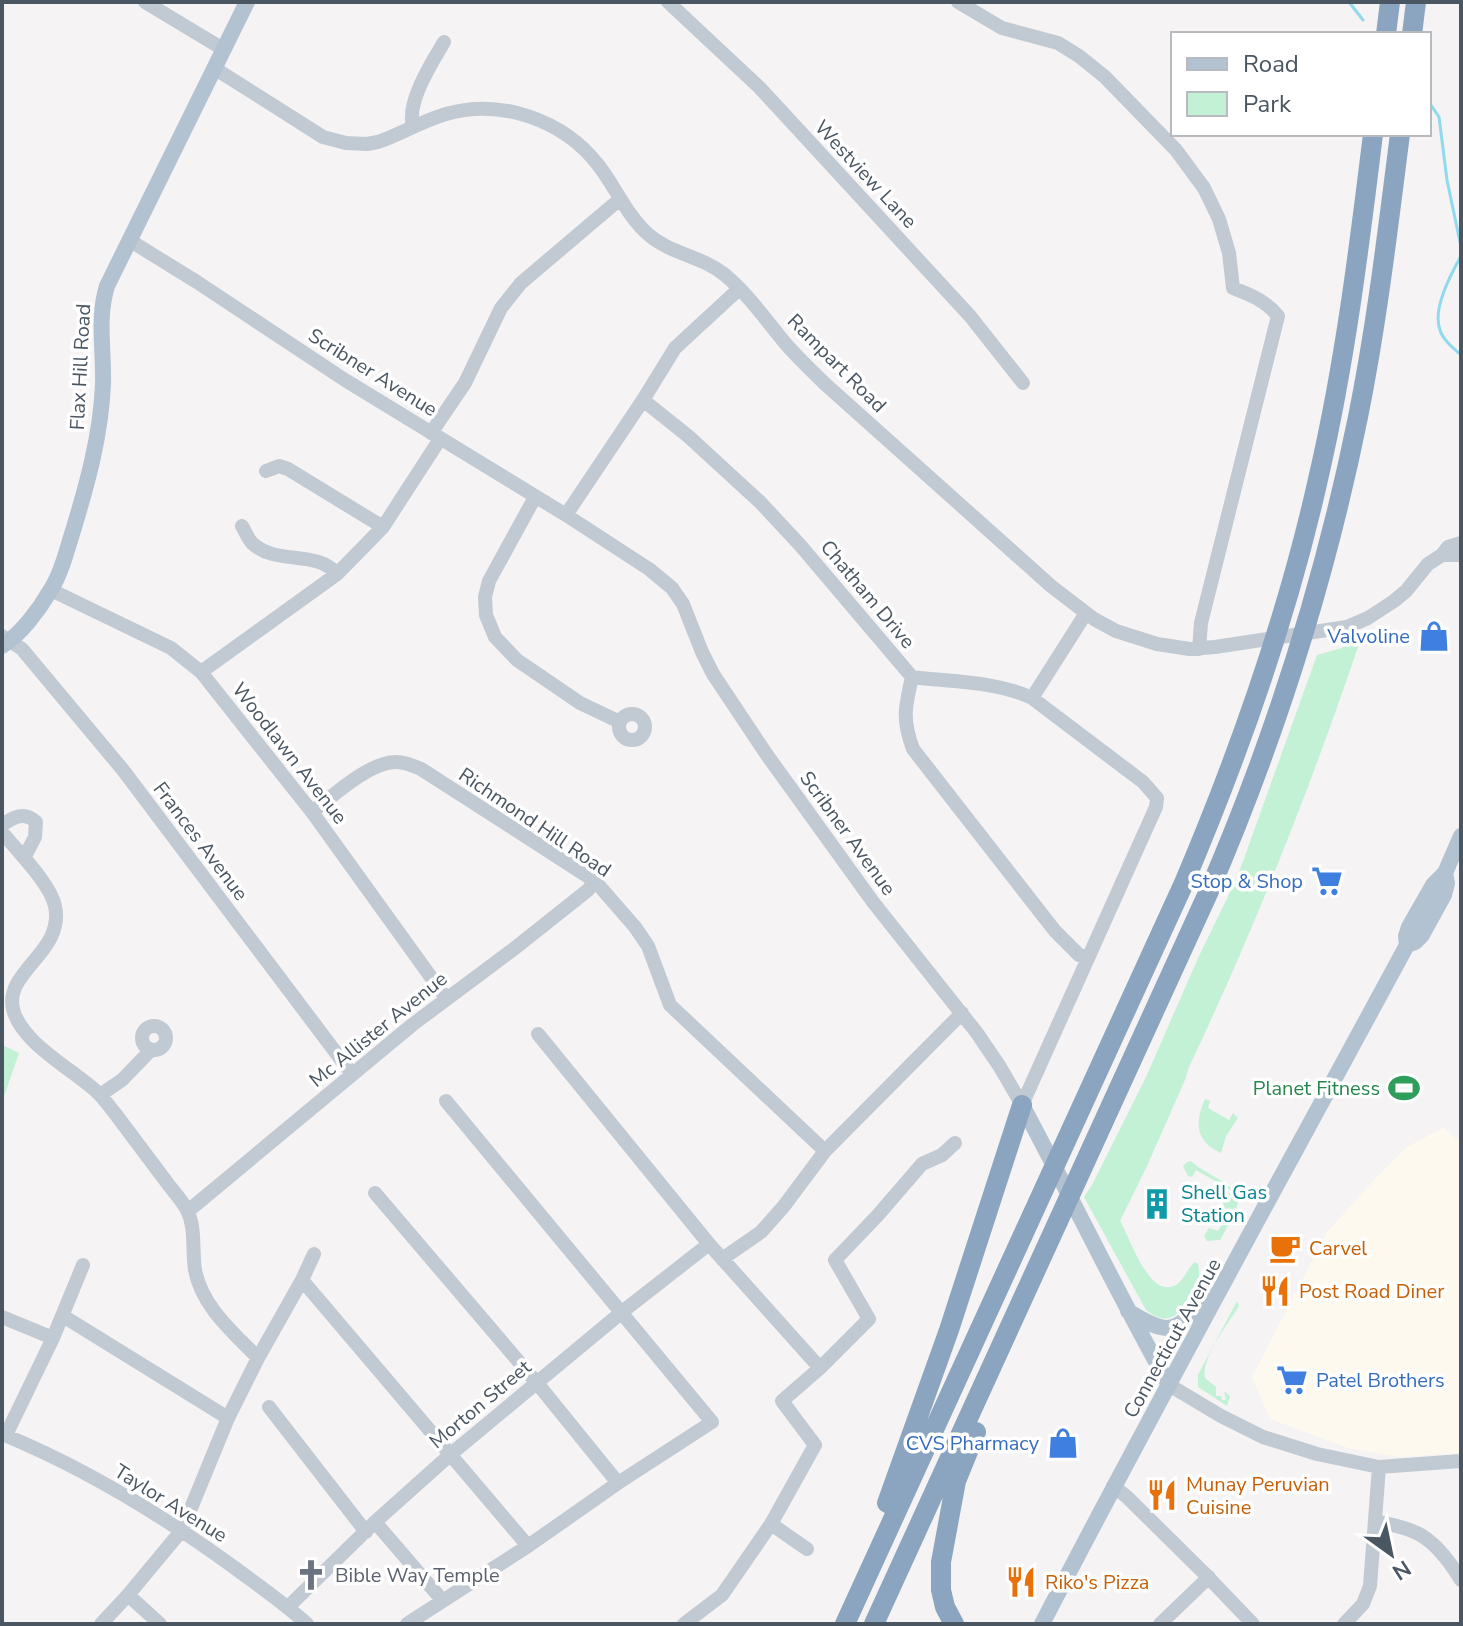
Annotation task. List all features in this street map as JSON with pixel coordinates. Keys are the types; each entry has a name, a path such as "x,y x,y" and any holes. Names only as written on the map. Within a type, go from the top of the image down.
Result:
{"highway":[{"path":"1386,32 1390,2"},
{"path":"1412,32 1416,2"},
{"path":"845,1624 1169,916 1250,716 1286,602 1324,452 1353,300 1373,136"},
{"path":"874,1624 1223,858 1262,759 1296,658 1329,542 1359,414 1377,308 1400,136"},
{"path":"839,1624 920,1414 1022,1105"},
{"path":"954,1624 945,1607 940,1575 946,1525 956,1481 1042,1256"}],"main road":[{"name":"Flax Hill Road","path":"4,641 33,616 51,590 80,508 96,438 103,384 101,338 103,298 107,286 247,2"},
{"name":"Connecticut Avenue","path":"1042,1624 1113,1486 1407,945 1422,935 1444,895 1447,883 1445,873 1461,836"},
{"name":"Scribner Avenue","path":"1022,1105 1169,1385"},
{"path":"1127,1310 1150,1325 1168,1329 1180,1324 1220,1290"}],"street":[{"path":"145,2 223,49"},
{"name":"Westview Lane","path":"668,2 760,88 970,316 1023,383"},
{"path":"958,2 1002,28 1058,43 1105,77 1176,150 1204,188 1219,219 1229,253 1233,288 1259,298 1278,316 1201,623 1199,649"},
{"path":"413,126 411,118 416,99 431,62 444,42"},
{"name":"Rampart Road","path":"214,68 315,133 333,141 357,144 378,142 443,114 466,110 502,110 531,117 559,130 581,146 599,165 620,199 649,235 717,269 824,383 1051,586 1116,631 1169,647 1199,649 1329,631 1356,623 1386,607 1401,596 1428,564 1448,547 1461,543"},
{"path":"201,672 337,574 383,527 465,383 501,308 521,283 620,199"},
{"name":"Scribner Avenue","path":"129,240 345,380 566,515 649,569 677,595 713,674 767,755 873,902 962,1013 1022,1105"},
{"path":"566,515 675,348 739,289"},
{"name":"Chatham Drive","path":"643,400 688,436 760,502 912,677 905,709 906,729 913,749 1055,931 1079,955 1088,958"},
{"path":"266,471 279,466 288,469 383,527"},
{"path":"535,497 489,581 485,597 486,615 495,637 517,660 580,703 620,722"},
{"path":"242,526 251,543 272,556 316,561 331,567 337,574"},
{"path":"1442,555 1461,555"},
{"name":"Woodlawn Avenue","path":"51,590 171,648 201,672 312,812 446,998"},
{"path":"1032,698 1086,613"},
{"name":"Frances Avenue","path":"4,641 22,649 123,770 352,1074"},
{"path":"912,677 990,686 1017,691 1032,698 1143,782 1157,798 1156,807 1022,1105"},
{"name":"Richmond Hill Road","path":"312,812 365,773 383,763 401,761 421,769 595,881 648,946 670,1005 825,1151"},
{"path":"2,825 22,815 36,822 35,837 24,858"},
{"path":"2,832 46,885 55,906 52,936 40,956 14,985 13,1010 33,1040 100,1095 188,1211 201,1291 216,1315 258,1358"},
{"name":"Mc Allister Avenue","path":"188,1211 352,1074 446,998 515,948 588,890 595,881"},
{"path":"722,1259 761,1232 825,1151 962,1013"},
{"path":"538,1034 709,1244 820,1368"},
{"path":"100,1095 122,1080 151,1050"},
{"path":"407,1624 712,1422 446,1101"},
{"path":"684,1624 722,1595 771,1524 815,1445 782,1401 869,1319 835,1260 922,1164 942,1155 955,1143"},
{"path":"375,1193 618,1483"},
{"name":"Morton Street","path":"288,1607 451,1454 709,1244"},
{"path":"101,1624 182,1530 228,1418 314,1254"},
{"path":"4,1435 53,1338 83,1265"},
{"path":"302,1280 528,1546"},
{"path":"63,1316 228,1418"},
{"path":"2,1317 53,1338"},
{"name":"Scribner Avenue","path":"1169,1385 1263,1437 1317,1454 1379,1467 1461,1461"},
{"path":"269,1407 371,1527 443,1601"},
{"name":"Taylor Avenue","path":"4,1435 92,1477 182,1530 307,1624"},
{"path":"1344,1624 1363,1604 1370,1586 1379,1467"},
{"path":"1113,1486 1209,1577 1253,1624"},
{"path":"1375,1521 1416,1531 1452,1565 1461,1580"},
{"path":"771,1524 807,1549"},
{"path":"1160,1624 1209,1577"},
{"path":"128,1595 160,1624"}],"shaded area":[{"path":"1444,1127 1461,1144 1461,1453 1399,1457 1348,1448 1270,1419 1252,1377 1327,1232 1407,1147"}],"green space":[{"path":"1359,637 1322,749 1281,856 1185,1080 1120,1221 1141,1264 1156,1283 1165,1287 1174,1286 1195,1262 1198,1264 1198,1280 1187,1301 1173,1317 1161,1318 1146,1310 1084,1197 1146,1077 1237,878 1317,655 1342,648"},
{"path":"2,1045 19,1053 2,1102"},
{"path":"1205,1099 1210,1101 1208,1108 1229,1120 1233,1113 1238,1118 1226,1136 1221,1153 1206,1143 1200,1131 1199,1116"},
{"path":"1191,1161 1232,1188 1241,1201 1220,1240 1207,1241 1204,1236 1209,1228 1218,1231 1226,1218 1218,1213 1231,1190 1196,1170 1192,1177 1188,1176 1183,1166"},
{"path":"1237,1301 1239,1306 1216,1341 1205,1370 1205,1378 1216,1387 1216,1396 1226,1400 1224,1391 1230,1396 1227,1406 1198,1387 1198,1375"}],"waterway":[{"path":"1349,2 1363,20"},
{"path":"1431,105 1439,117 1447,180 1461,247"},
{"path":"1461,256 1438,312 1443,337 1461,355"}],"place":[{"name":"Valvoline","path":"1434,636"},
{"name":"Stop & Shop","path":"1327,881"},
{"name":"Planet Fitness","path":"1404,1088"},
{"name":"Shell Gas Station","path":"1157,1204"},
{"name":"Carvel","path":"1285,1248"},
{"name":"Post Road Diner","path":"1275,1291"},
{"name":"Patel Brothers","path":"1292,1380"},
{"name":"CVS Pharmacy","path":"1063,1443"},
{"name":"Munay Peruvian Cuisine","path":"1162,1495"},
{"name":"Bible Way Temple","path":"311,1575"},
{"name":"Riko's Pizza","path":"1021,1582"}]}
